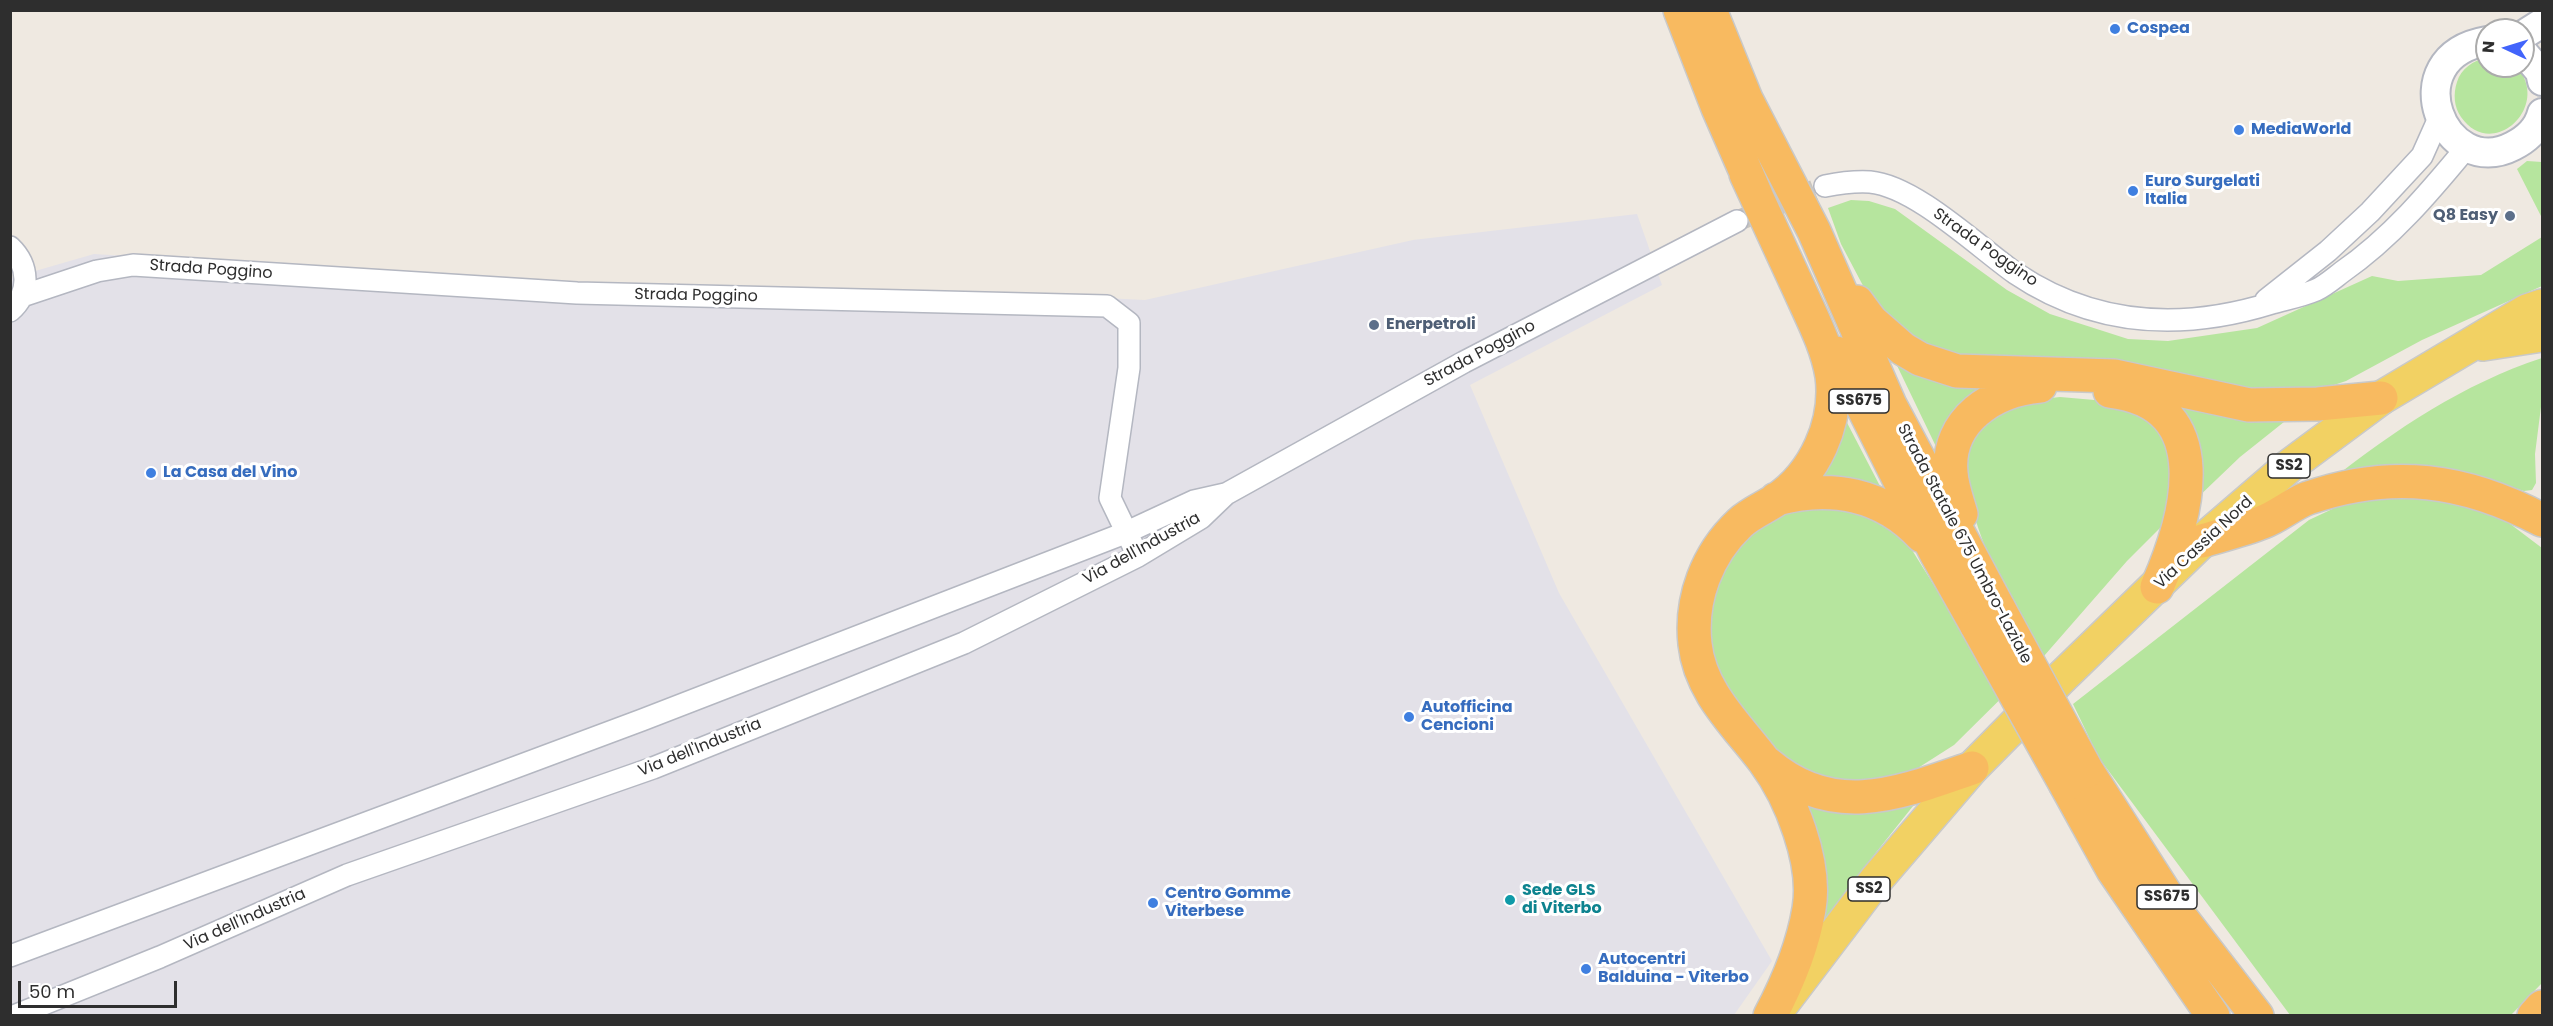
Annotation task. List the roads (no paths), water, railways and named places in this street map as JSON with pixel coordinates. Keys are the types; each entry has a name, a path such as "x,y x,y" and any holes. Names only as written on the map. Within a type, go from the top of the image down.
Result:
{"highway":[{"name":"Strada Statale 675 Umbro-Laziale","path":"1680,10 1746,174 1937,555 1987,606"},
{"name":"Strada Statale 675 Umbro-Laziale","path":"1710,10 1746,99 1814,231 1890,405 1987,606 2076,778 2113,870 2213,1016"},
{"path":"1746,174 1821,339 1832,377 1830,416 1817,454 1806,471 1776,499 1742,522 1715,553 1700,588 1694,626 1699,664 1705,682 1727,716 1764,761 1782,791 1803,844 1810,906 1794,962 1772,1016"},
{"path":"1814,231 1871,321 1902,349 1938,366 1977,373 2114,376 2249,405 2318,404 2381,398"},
{"path":"1987,606 1950,471 1956,441 1973,412 1996,396 2025,387 2061,386 2116,392 2143,401 2166,418 2182,440 2186,484 2185,506 2175,544 2157,587"},
{"path":"2202,541 2265,522 2305,499 2334,490 2404,480 2463,488 2492,496 2542,520"},
{"path":"1776,499 1828,491 1863,498 1898,514 1913,526 1937,555"},
{"path":"1764,761 1807,789 1824,794 1858,798 1911,789 1981,759"},
{"name":"Strada Statale 675 Umbro-Laziale","path":"2076,778 2257,1016"},
{"path":"2180,915 2270,1016"},
{"path":"2534,1016 2542,1008"}],"main road":[{"path":"2475,43 2456,52 2444,65 2436,81 2434,99 2439,118 2450,135 2467,147 2486,152 2506,150 2533,142 2534,130 2542,113"},
{"name":"Via Cassia Nord","path":"1772,1016 1876,880 1981,759 2202,541 2288,467 2381,398 2426,369 2473,346 2527,311 2542,306"},
{"name":"Via Cassia Nord","path":"2473,346 2542,335"}],"street":[{"name":"Strada Poggino","path":"2254,309 2328,251 2370,212 2422,156 2439,118"},
{"name":"Strada Poggino","path":"1825,186 1846,182 1872,182 1902,192 2017,274 2057,297 2131,320 2168,321 2211,317 2254,309 2316,290 2364,257 2415,208 2467,147"},
{"name":"Strada Poggino","path":"1226,494 1464,362 1737,220"},
{"path":"10,248 24,267 26,282 16,304"},
{"name":"Strada Poggino","path":"16,304 98,271 133,264 577,293 1107,306 1129,323 1129,368 1110,498 1138,556"},
{"name":"Via dell'Industria","path":"10,956 619,728 1125,533 1194,501 1226,494"},
{"name":"Via dell'Industria","path":"14,1016 160,957 347,875 652,768 964,643 1138,556 1201,518 1226,494"}],"tunnel":[{"path":"1737,221 1825,186"}],"place":[{"name":"Cospea","path":"2115,29"},
{"name":"MediaWorld","path":"2239,130"},
{"name":"Euro Surgelati Italia","path":"2133,191"},
{"name":"Q8 Easy","path":"2510,216"},
{"name":"Enerpetroli","path":"1374,325"},
{"name":"La Casa del Vino","path":"151,473"},
{"name":"Autofficina Cencioni","path":"1409,717"},
{"name":"Sede GLS di Viterbo","path":"1510,900"},
{"name":"Centro Gomme Viterbese","path":"1153,903"},
{"name":"Autocentri Balduina - Viterbo","path":"1586,969"}]}
